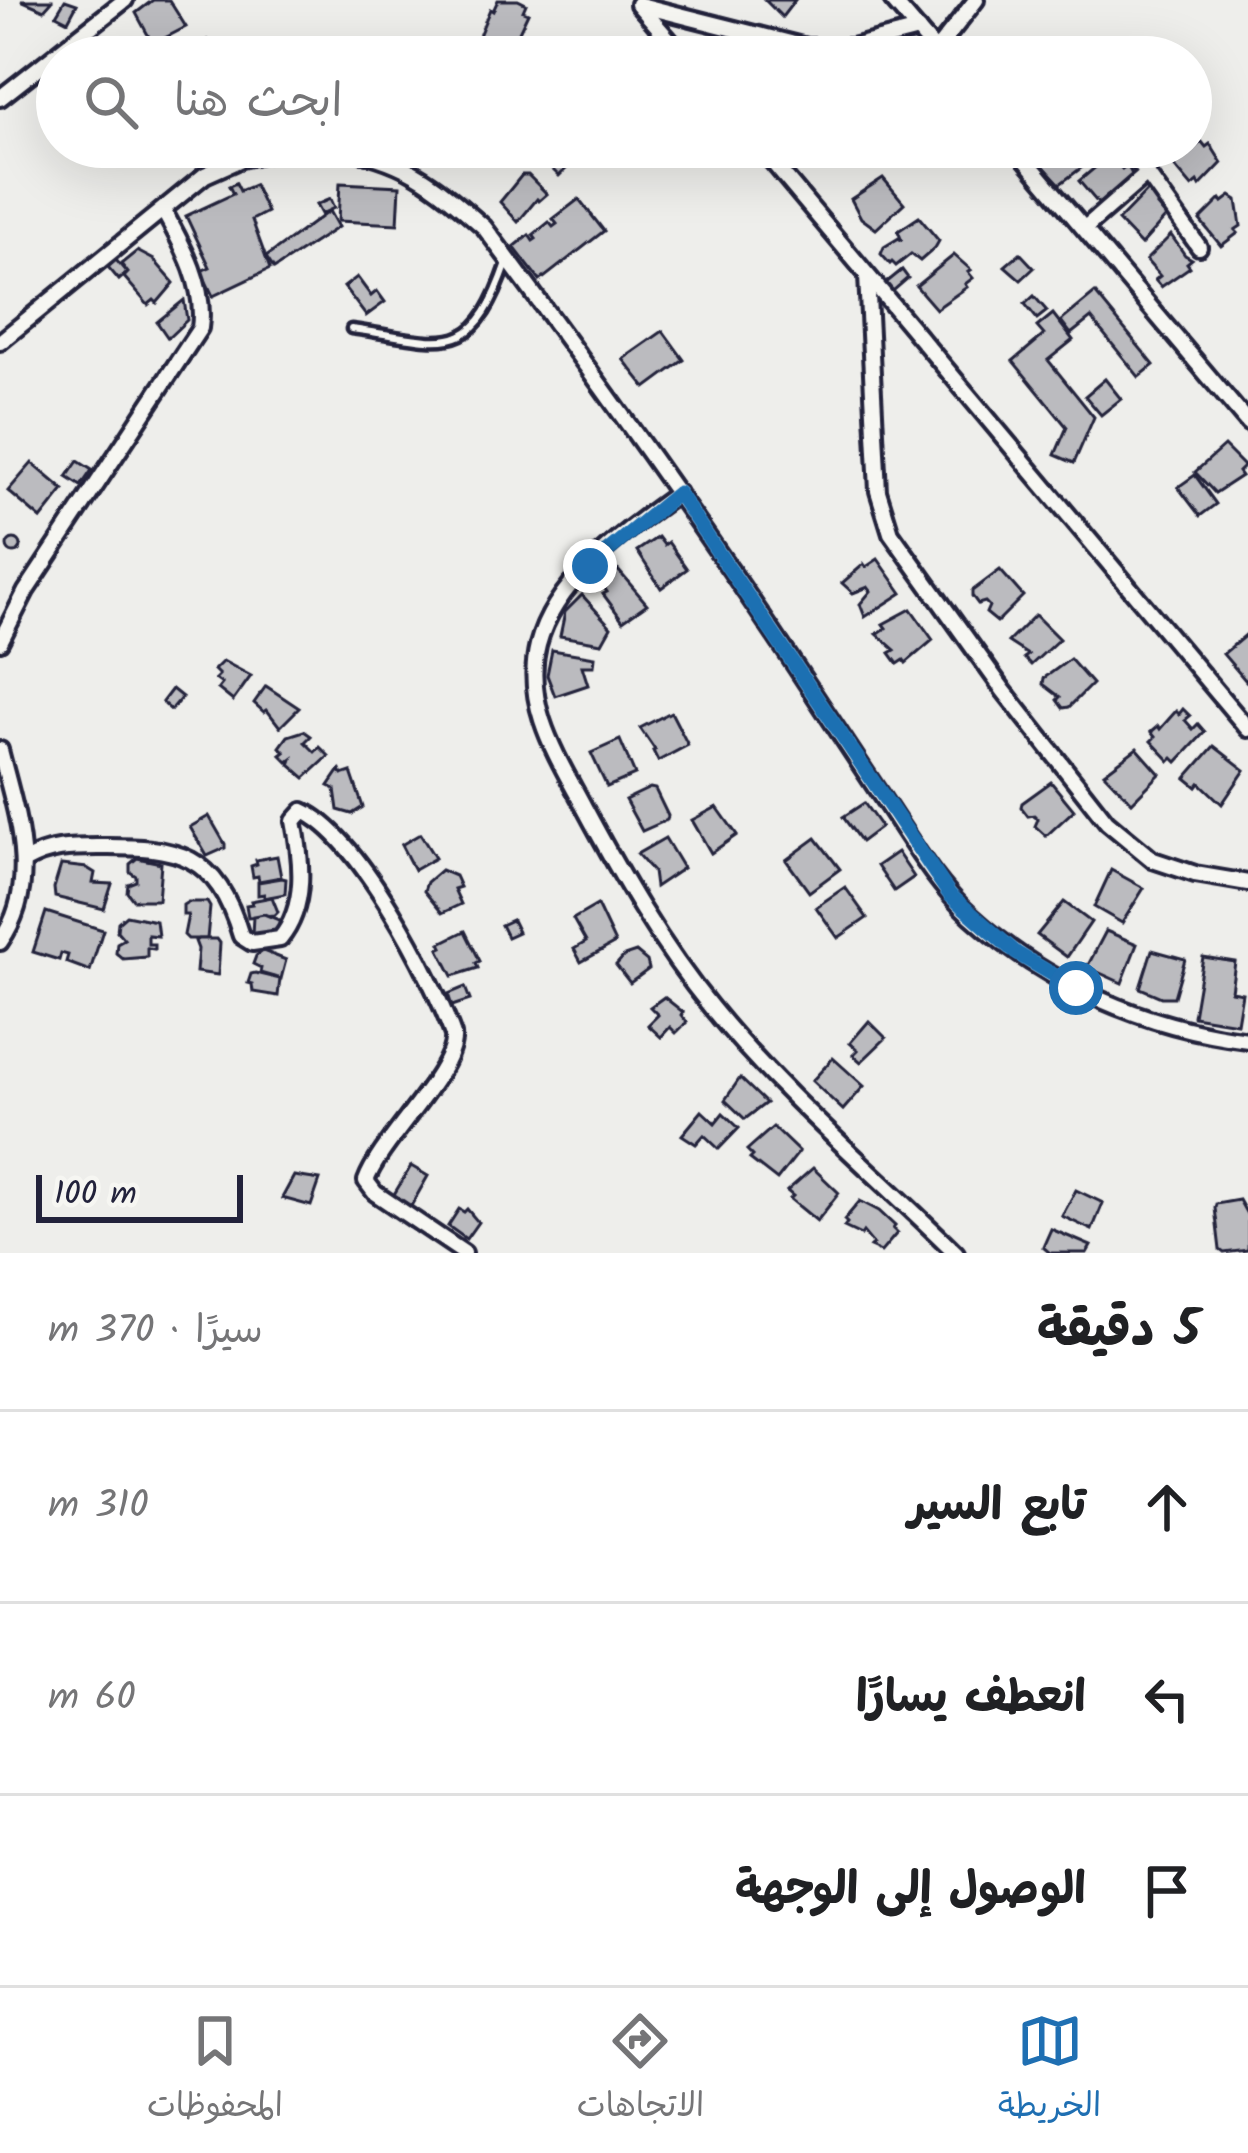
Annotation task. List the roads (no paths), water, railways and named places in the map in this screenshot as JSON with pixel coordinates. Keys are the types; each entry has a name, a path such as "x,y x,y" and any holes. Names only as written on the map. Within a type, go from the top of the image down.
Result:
{"street":[{"path":"95,22 102,0"},
{"path":"78,36 125,0"},
{"path":"892,0 923,36"},
{"path":"951,36 976,0"},
{"path":"637,3 764,36"},
{"path":"637,3 666,36"},
{"path":"895,36 918,30"},
{"path":"0,98 36,69"},
{"path":"0,342 205,175 221,168"},
{"path":"409,168 484,227 678,493 923,861 972,916 1016,953 1076,988 1186,1029 1248,1040"},
{"path":"777,168 1248,729"},
{"path":"1033,168 1248,423"},
{"path":"1144,168 1199,247"},
{"path":"1085,228 1148,173"},
{"path":"0,642 47,558 200,328 203,310 194,275 163,210"},
{"path":"867,276 878,490 891,533 1004,691 1107,822 1153,860 1195,874 1248,883"},
{"path":"678,493 590,566 552,612 537,650 535,675 536,706 549,742 633,893 711,1008 761,1065 956,1253"},
{"path":"0,750 26,861 20,901 0,942"},
{"path":"26,861 42,851 62,848 171,851 218,882 230,900 241,936 253,943 280,939 290,926 300,881 294,821 303,811 316,819 377,888 453,1035 452,1055 394,1132 366,1181 375,1193 464,1253"}],"lane":[{"path":"352,329 461,339 493,303 508,259"}]}
